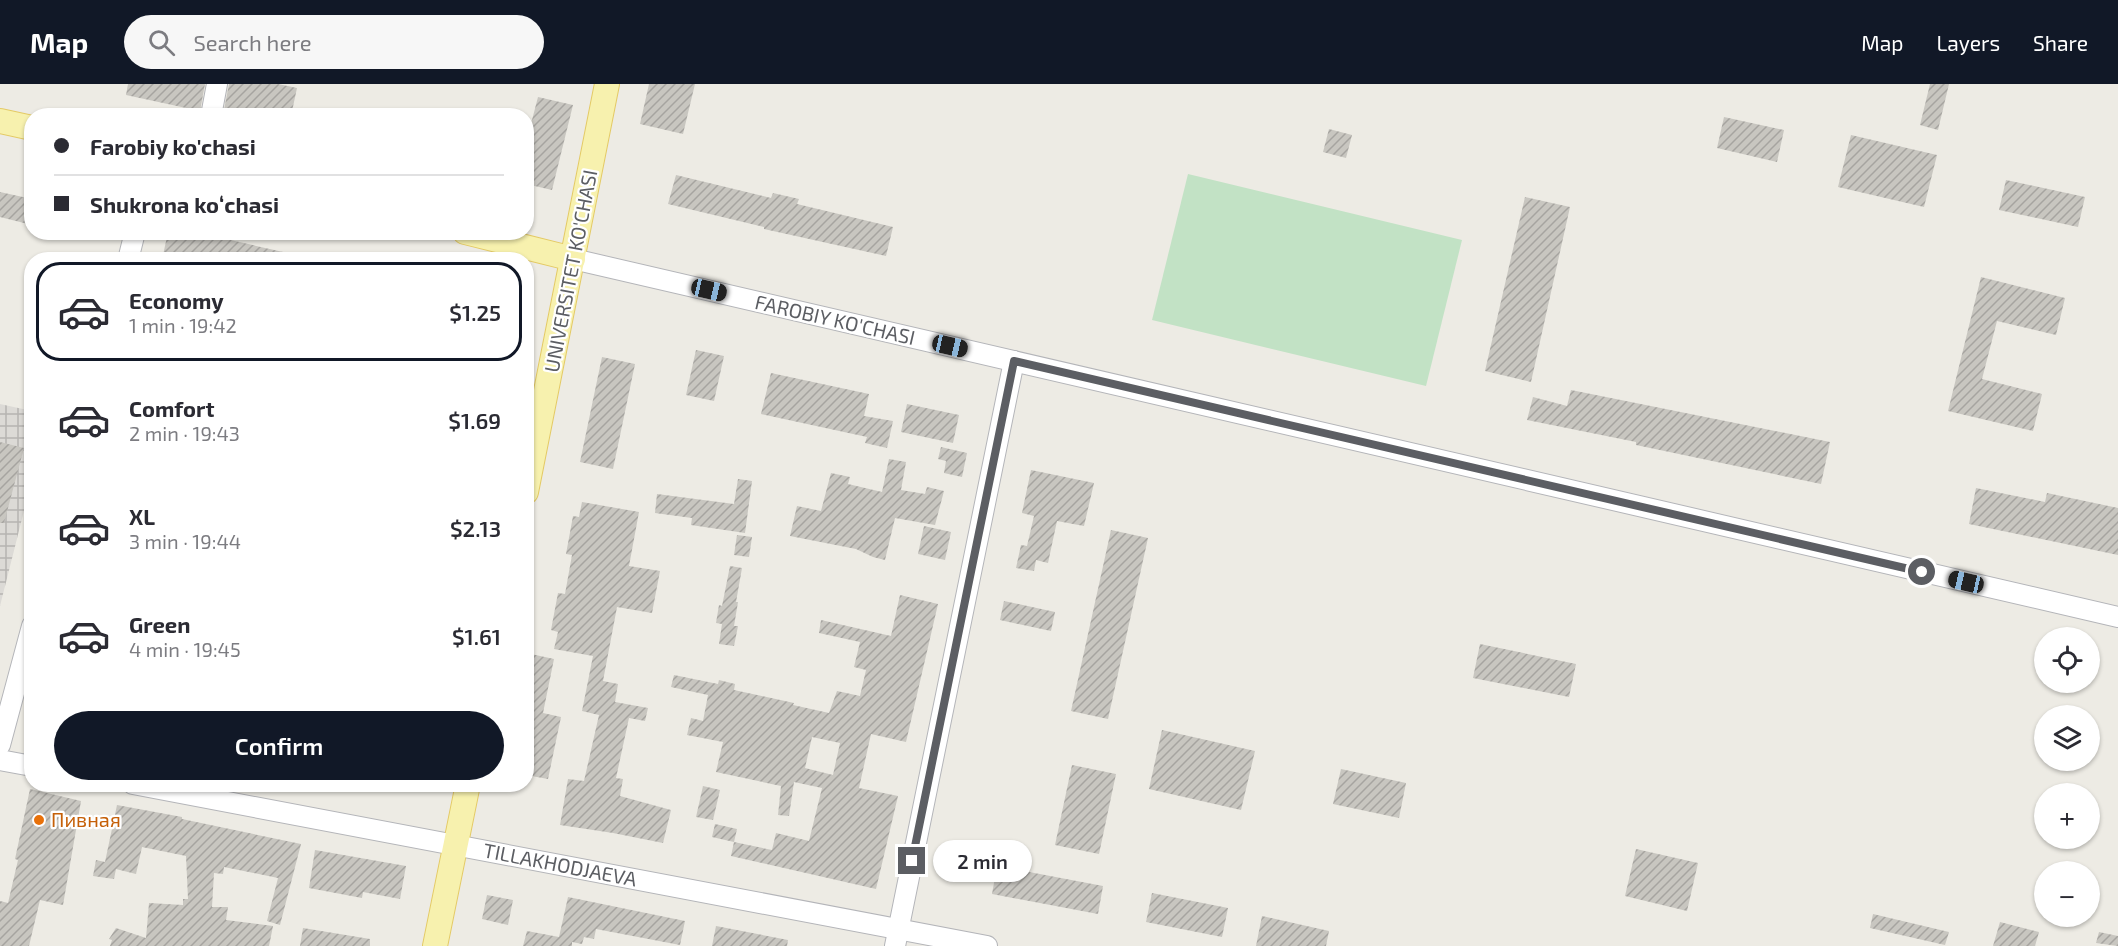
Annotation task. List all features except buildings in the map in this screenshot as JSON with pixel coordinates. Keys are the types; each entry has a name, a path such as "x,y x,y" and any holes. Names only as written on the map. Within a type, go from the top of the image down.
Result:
{"main road":[{"name":"UNIVERSITET KO'CHASI","path":"534,452 607,84"},
{"path":"0,121 24,126"},
{"name":"FAROBIY KO'CHASI","path":"497,240 573,259"},
{"path":"435,946 466,792"}],"street":[{"path":"212,108 217,84"},
{"name":"FAROBIY KO'CHASI","path":"573,259 2118,617"},
{"path":"897,938 1014,361"},
{"path":"0,745 24,656"},
{"path":"0,760 24,764"},
{"name":"TILLAKHODJAEVA","path":"175,792 456,845 897,938 987,946"}],"shaded area":[{"path":"0,404 24,409 24,511 0,606"}],"green space":[{"path":"1188,174 1462,240 1426,386 1152,320"}],"place":[{"name":"Пивная","path":"39,820"}],"route":[{"path":"912,861 1014,361 1922,572"}]}
